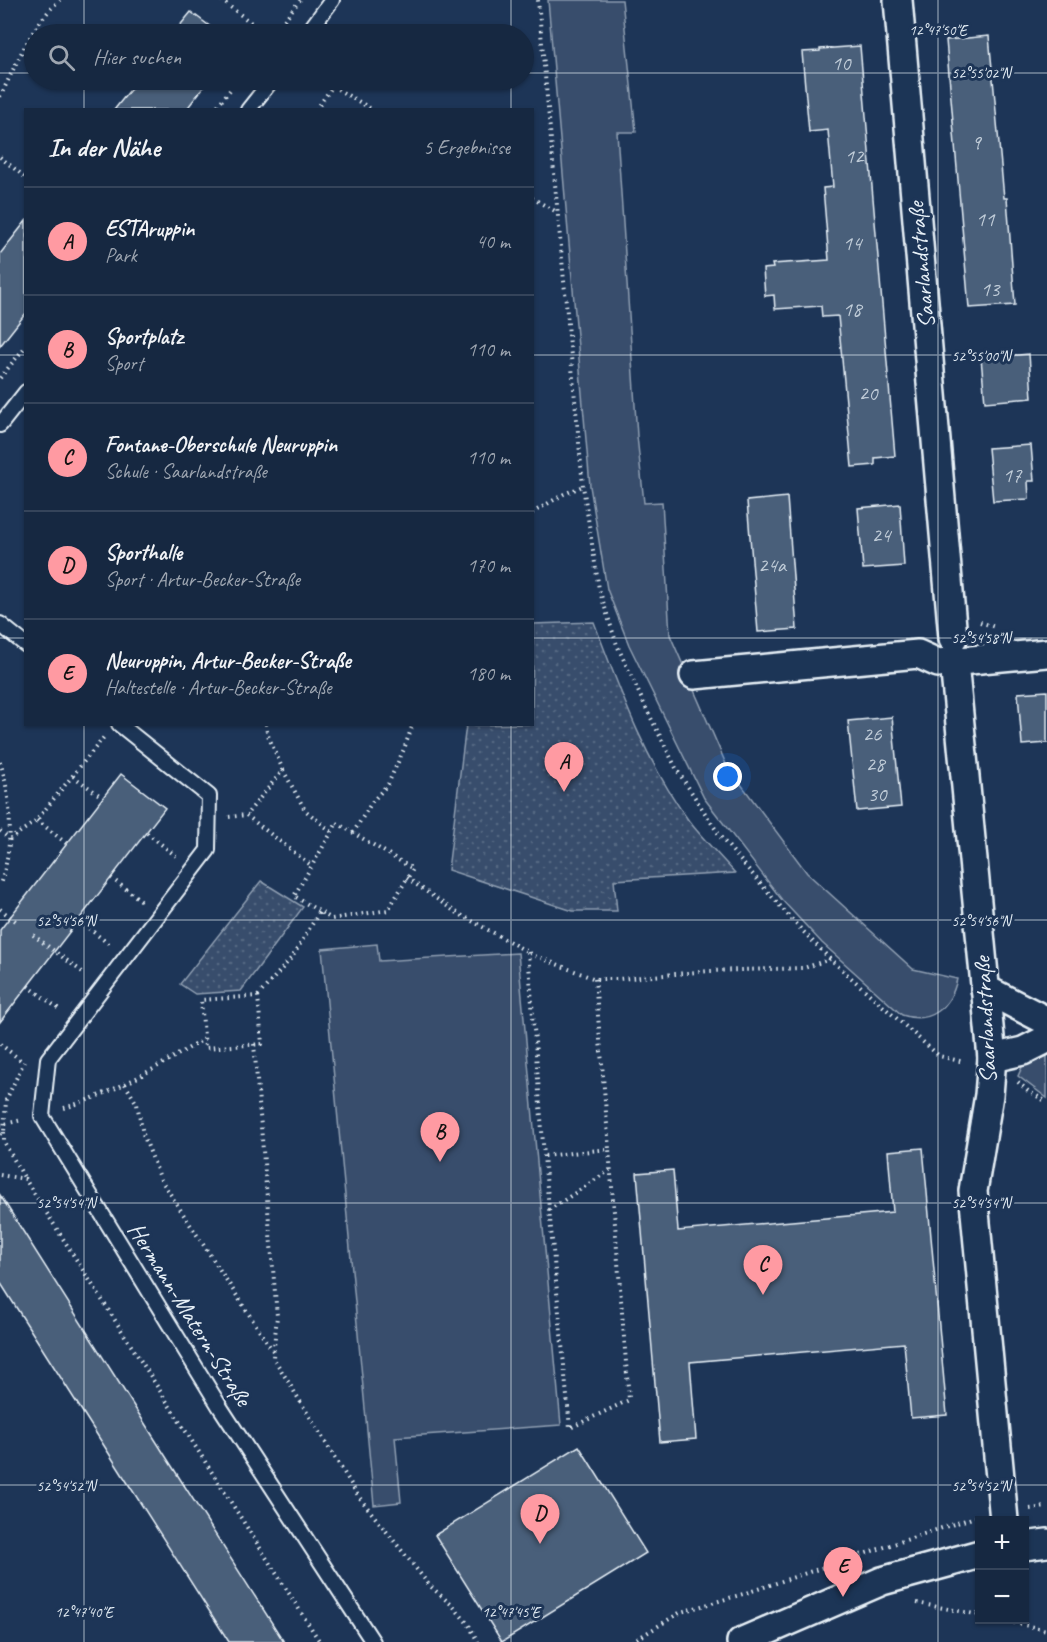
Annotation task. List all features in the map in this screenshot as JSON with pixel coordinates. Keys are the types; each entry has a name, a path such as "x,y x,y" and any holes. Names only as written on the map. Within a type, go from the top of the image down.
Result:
{"street":[{"name":"Saarlandstraße","path":"898,0 948,654 992,1058 989,1095 972,1191 1004,1516"},
{"path":"694,675 918,654 1047,653"},
{"path":"985,989 1047,1021"},
{"path":"992,1058 1023,1051 1047,1039"},
{"path":"1029,1545 1047,1543"},
{"path":"741,1642 882,1581 975,1555"}],"lane":[{"path":"314,24 332,0"},
{"path":"250,108 264,90"},
{"path":"0,425 24,395"},
{"path":"0,624 24,643"},
{"path":"42,1114 48,1059 208,850 209,796 113,728"},
{"name":"Hermann-Matern-Straße","path":"42,1114 214,1397 373,1642"}],"path":[{"path":"39,24 49,9 60,0"},
{"path":"221,0 253,24"},
{"path":"281,24 300,0"},
{"path":"538,0 583,486 599,589 617,645 677,770 722,839 830,959 939,1056 963,1062 992,1058"},
{"path":"0,97 24,50"},
{"path":"216,108 230,90"},
{"path":"317,108 330,90"},
{"path":"337,90 369,108"},
{"path":"0,157 24,176"},
{"path":"534,199 556,211"},
{"path":"0,378 24,348"},
{"path":"534,512 583,486"},
{"path":"266,726 283,770 304,810 333,832"},
{"path":"353,833 372,802 387,784 404,749 411,726"},
{"path":"10,839 37,820 113,728"},
{"path":"102,739 111,746"},
{"path":"0,762 10,839 6,869 0,884"},
{"path":"283,770 246,815 312,866"},
{"path":"73,776 102,797"},
{"path":"37,820 67,844"},
{"path":"337,824 353,833 413,869 388,910 333,919 294,896 337,824"},
{"path":"0,831 10,839"},
{"path":"147,833 179,859"},
{"path":"111,878 145,903"},
{"path":"408,878 454,911 528,952 595,979 709,971 804,968 830,959"},
{"path":"0,909 17,922"},
{"path":"258,996 201,1000 205,1048 262,1044 258,996 292,956 320,911"},
{"path":"79,921 111,946"},
{"path":"33,935 87,976 93,969"},
{"path":"105,954 118,938"},
{"path":"528,952 544,1156 570,1428 629,1400 595,979"},
{"path":"28,986 61,1010 55,1018"},
{"path":"2,1125 92,1100 204,1039"},
{"path":"0,1044 23,1062"},
{"path":"254,1044 277,1316 273,1357 359,1497 430,1586 453,1606 469,1625 478,1642"},
{"path":"27,1055 6,1100 2,1125 4,1142 25,1179 320,1642"},
{"path":"125,1084 137,1104 143,1134 161,1180 273,1351"},
{"path":"544,1156 609,1149"},
{"path":"549,1210 610,1170"},
{"path":"0,1175 25,1179"},
{"path":"1004,1516 1047,1508"},
{"path":"632,1642 681,1612 975,1518"},
{"path":"906,1600 975,1614"},
{"path":"1020,1624 1047,1630"}],"shaded area":[{"path":"548,0 622,0 636,132 617,132 637,436 644,503 662,502 670,635 726,764 807,873 913,969 957,979 945,1005 931,1015 922,1018 902,1015 822,943 782,900 704,798 629,645 607,589 590,486"},
{"path":"594,622 635,725 659,774 689,821 735,873 614,880 617,911 573,911 448,870 466,726 534,726 534,624"},
{"path":"261,881 303,907 241,991 195,994 180,984"},
{"path":"377,944 379,961 518,953 561,1425 395,1437 401,1502 374,1505 322,949"},
{"path":"1047,1045 1047,1098 1018,1076 1022,1067 1022,1057"}],"building":[{"path":"191,12 207,24 181,24"},
{"path":"989,36 1004,198 1007,198 1015,305 969,308 946,40"},
{"path":"860,46 895,456 875,458 875,465 852,467 838,316 822,317 821,306 775,309 774,295 765,296 763,269 773,268 772,264 829,260 823,188 833,187 828,130 809,132 802,52"},
{"path":"130,90 201,90 188,108 116,108"},
{"path":"24,224 24,316 0,346 0,254"},
{"path":"1029,354 1032,398 985,402 981,358"},
{"path":"1031,445 1034,481 1028,481 1029,499 993,501 988,448"},
{"path":"787,497 797,629 758,632 747,501"},
{"path":"900,504 904,566 863,569 858,508"},
{"path":"1047,691 1047,743 1022,745 1018,693"},
{"path":"892,717 901,807 857,811 848,721"},
{"path":"121,774 165,808 0,1022 0,930"},
{"path":"923,1148 947,1415 911,1418 904,1343 690,1362 696,1439 660,1442 637,1173 673,1170 678,1231 893,1212 888,1151"},
{"path":"0,1195 284,1642 229,1642 0,1282"},
{"path":"579,1446 646,1553 502,1642 435,1535"}],"place":[{"name":"ESTAruppin","path":"564,792"},
{"name":"Sportplatz","path":"440,1162"},
{"name":"Fontane-Oberschule Neuruppin","path":"763,1295"},
{"name":"Sporthalle","path":"540,1544"},
{"name":"Neuruppin, Artur-Becker-Straße","path":"843,1597"}]}
